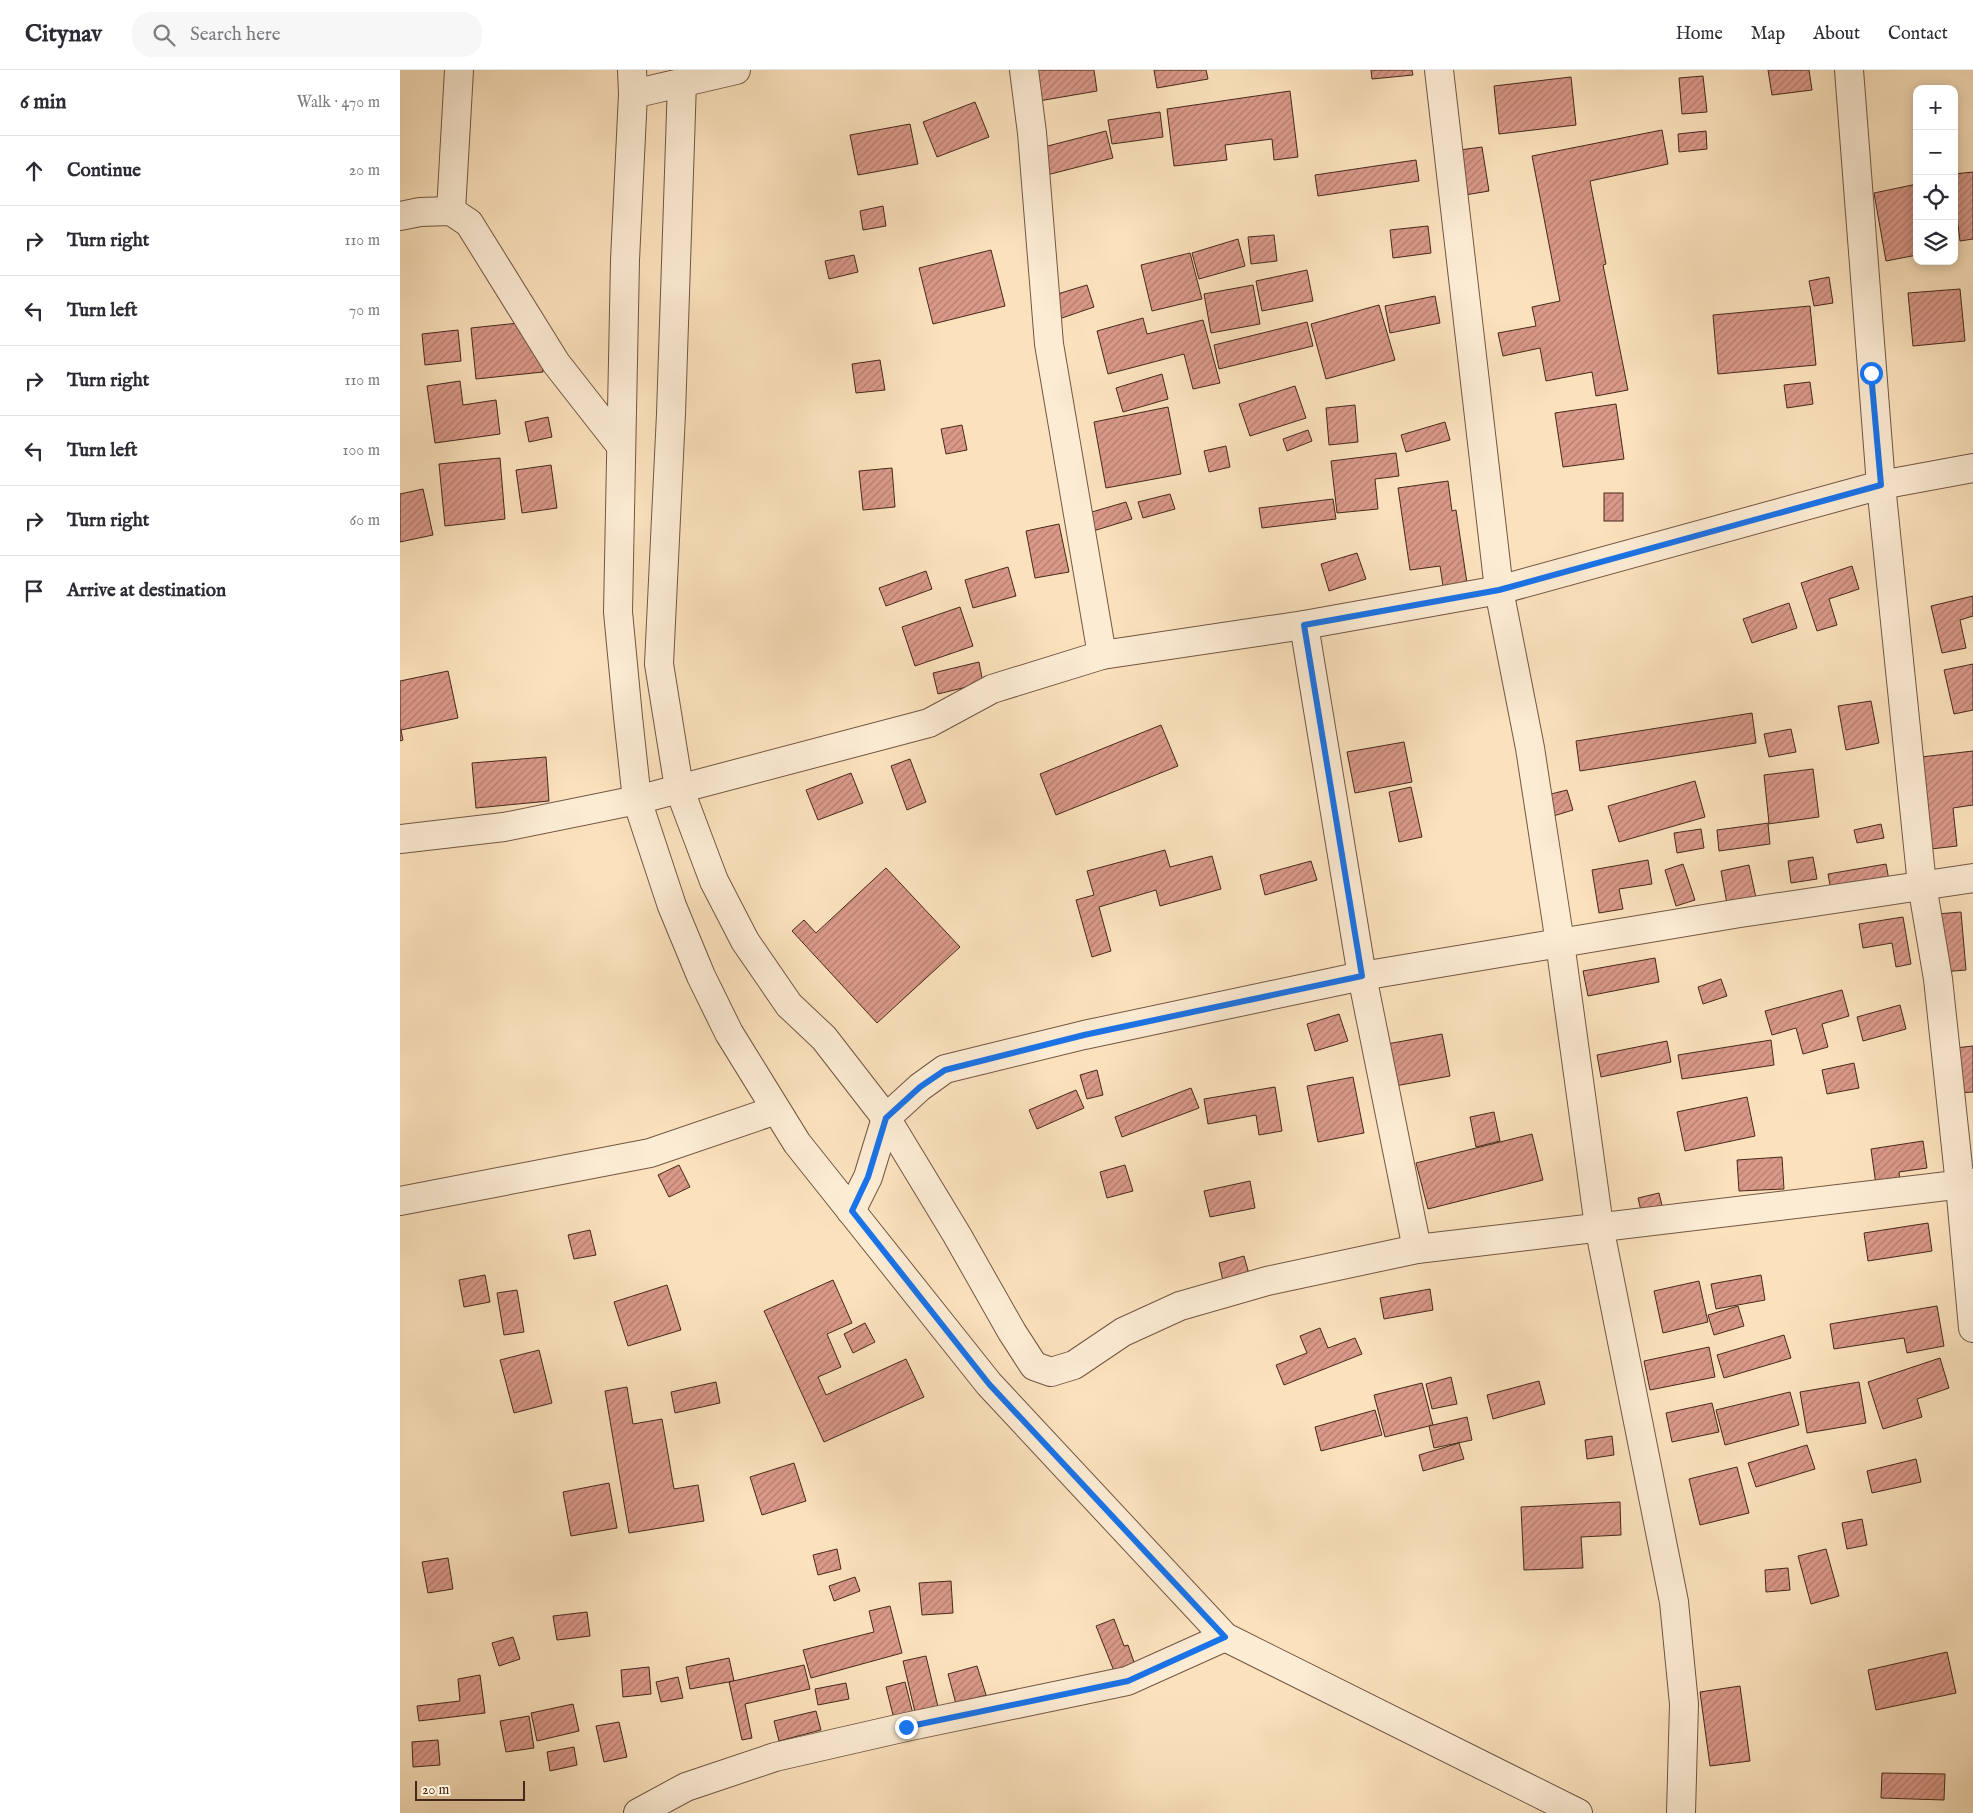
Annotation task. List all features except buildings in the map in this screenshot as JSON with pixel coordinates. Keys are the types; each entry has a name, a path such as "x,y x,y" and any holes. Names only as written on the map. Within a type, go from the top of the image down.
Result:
{"street":[{"path":"451,211 459,70"},
{"path":"736,70 682,82 633,82 625,260 618,612 637,800 672,906 701,976 729,1033 797,1143 989,1384 1225,1637 1578,1813"},
{"path":"1024,70 1032,133 1049,344 1102,655"},
{"path":"1439,70 1499,590 1530,748 1560,943 1599,1226 1674,1602 1684,1704 1681,1813"},
{"path":"1849,70 1881,485 1922,885 1938,979 1967,1184 1973,1328"},
{"path":"682,82 671,414 659,664 679,788 714,881 745,941 789,1005 824,1038 886,1118 1034,1366 1051,1372 1074,1365 1123,1332 1180,1306 1267,1281 1417,1249 1967,1184"},
{"path":"400,216 420,212 451,211 469,223 556,363 621,446"},
{"path":"400,838 504,827 637,800 929,723 992,688 1102,655 1304,625 1499,590 1881,485 1973,468"},
{"path":"1304,625 1362,976 1417,1249"},
{"path":"852,1211 868,1177 886,1118 920,1087 945,1070 1084,1035 1362,976 1740,912 1973,878"},
{"path":"400,1201 650,1153 776,1110"},
{"path":"638,1813 686,1787 775,1757 906,1727 1128,1681 1225,1637"}],"route":[{"path":"906,1727 1128,1681 1225,1637 989,1384 852,1211 868,1177 886,1118 920,1087 945,1070 1084,1035 1362,976 1304,625 1499,590 1881,485 1871,373"}]}
